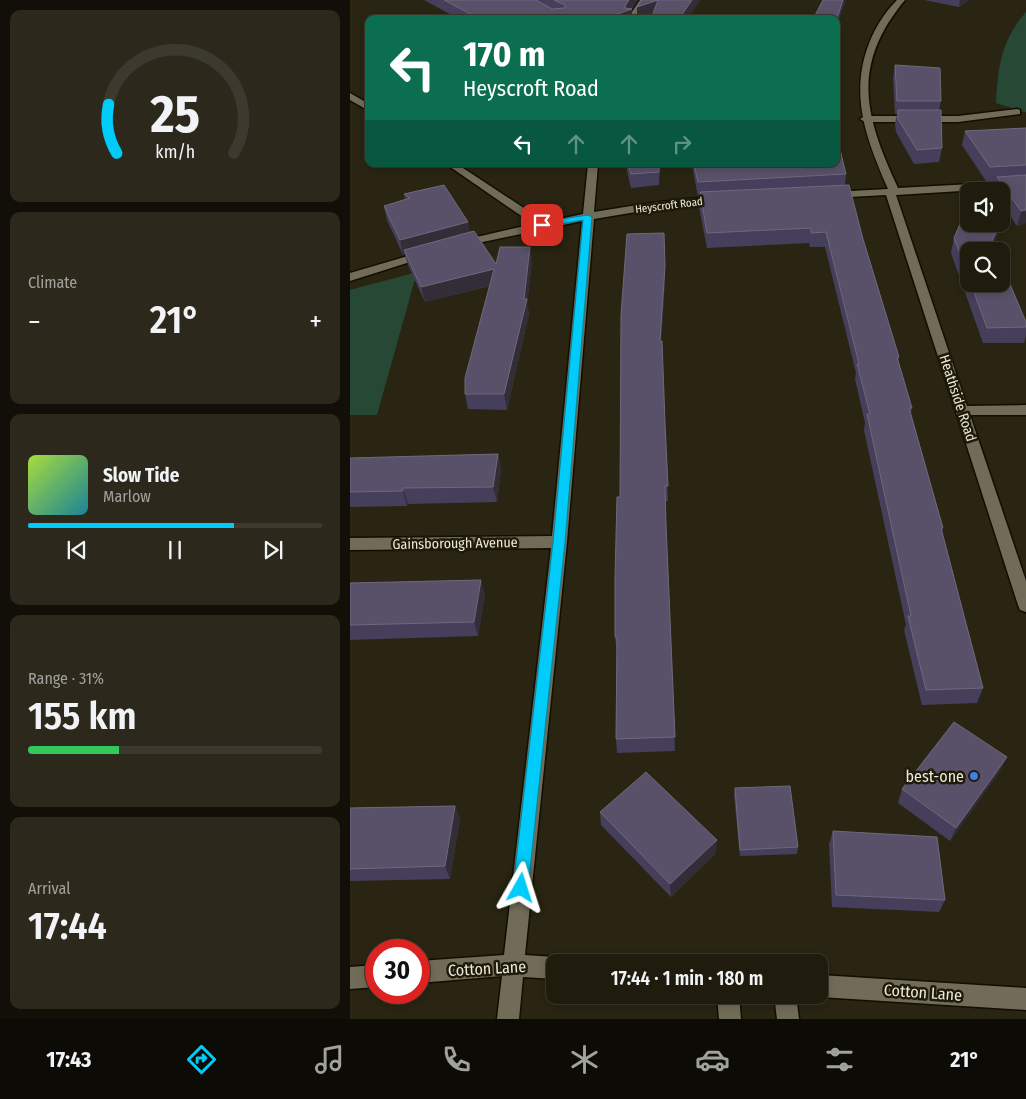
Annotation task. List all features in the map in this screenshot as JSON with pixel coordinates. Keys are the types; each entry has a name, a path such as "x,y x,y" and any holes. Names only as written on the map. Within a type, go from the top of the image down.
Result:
{"street":[{"path":"634,15 644,0"},
{"name":"Heathside Road","path":"901,0 894,6 878,29 870,48 862,92 865,119 892,192 1026,605"},
{"path":"350,96 365,105"},
{"path":"865,119 958,119 1016,112"},
{"path":"455,167 542,225"},
{"path":"508,1019 512,965 559,542 593,167"},
{"path":"821,195 1026,184"},
{"name":"Heyscroft Road","path":"452,246 542,225 673,203 732,200"},
{"path":"350,277 433,252"},
{"path":"963,411 1026,410"},
{"name":"Gainsborough Avenue","path":"350,544 559,542"},
{"name":"Cotton Lane","path":"430,971 512,965 546,967"},
{"path":"350,978 365,977"},
{"name":"Cotton Lane","path":"828,987 1026,999"},
{"path":"729,1004 730,1019"},
{"path":"786,1004 788,1019"}],"green space":[{"path":"1026,12 1026,112 1024,112 996,103 1002,54 1011,33"},
{"path":"417,272 377,415 350,415 350,290"}],"building":[{"path":"444,0 536,0 552,9 565,8 565,5 554,0 629,0 625,8 632,9 615,15 472,15"},
{"path":"642,0 658,0 637,7"},
{"path":"658,0 692,0 682,15 652,15"},
{"path":"823,0 843,0 838,15 815,15"},
{"path":"895,65 940,68 941,101 897,101"},
{"path":"898,110 941,110 942,148 917,150 898,119"},
{"path":"1026,128 1026,165 990,167 965,131"},
{"path":"840,149 846,174 698,182 695,167 840,167"},
{"path":"629,167 659,167 659,172 631,174"},
{"path":"1026,175 1026,210 1021,211 1011,197 1010,199 1010,182 1001,182 997,177"},
{"path":"444,185 468,222 400,240 384,206 410,198 404,194"},
{"path":"849,185 863,239 899,357 897,357 912,408 909,408 943,528 941,528 983,688 926,690 908,616 911,616 867,414 870,414 826,232 811,233 811,228 707,233 700,192"},
{"path":"960,224 960,232 996,232 992,242 960,242 960,254 954,238"},
{"path":"474,231 496,264 500,247 530,247 524,299 527,299 504,394 465,394 465,378 494,269 421,287 404,250"},
{"path":"664,233 665,266 660,341 662,341 668,486 665,486 666,524 675,737 616,739 617,637 615,637 615,578 617,497 620,497 621,315 627,234"},
{"path":"1010,284 1026,322 1026,327 987,328 974,292 1010,292"},
{"path":"498,454 493,487 403,488 403,491 350,492 350,458"},
{"path":"481,580 474,622 350,625 350,583"},
{"path":"954,722 1007,757 956,828 902,789"},
{"path":"646,772 717,840 670,884 600,812"},
{"path":"790,786 798,847 740,850 735,788"},
{"path":"455,806 445,866 350,869 350,808"},
{"path":"833,831 937,837 945,900 836,895"}],"place":[{"name":"best-one","path":"974,776"}],"route":[{"path":"521,888 559,542 588,217 542,225"}]}
